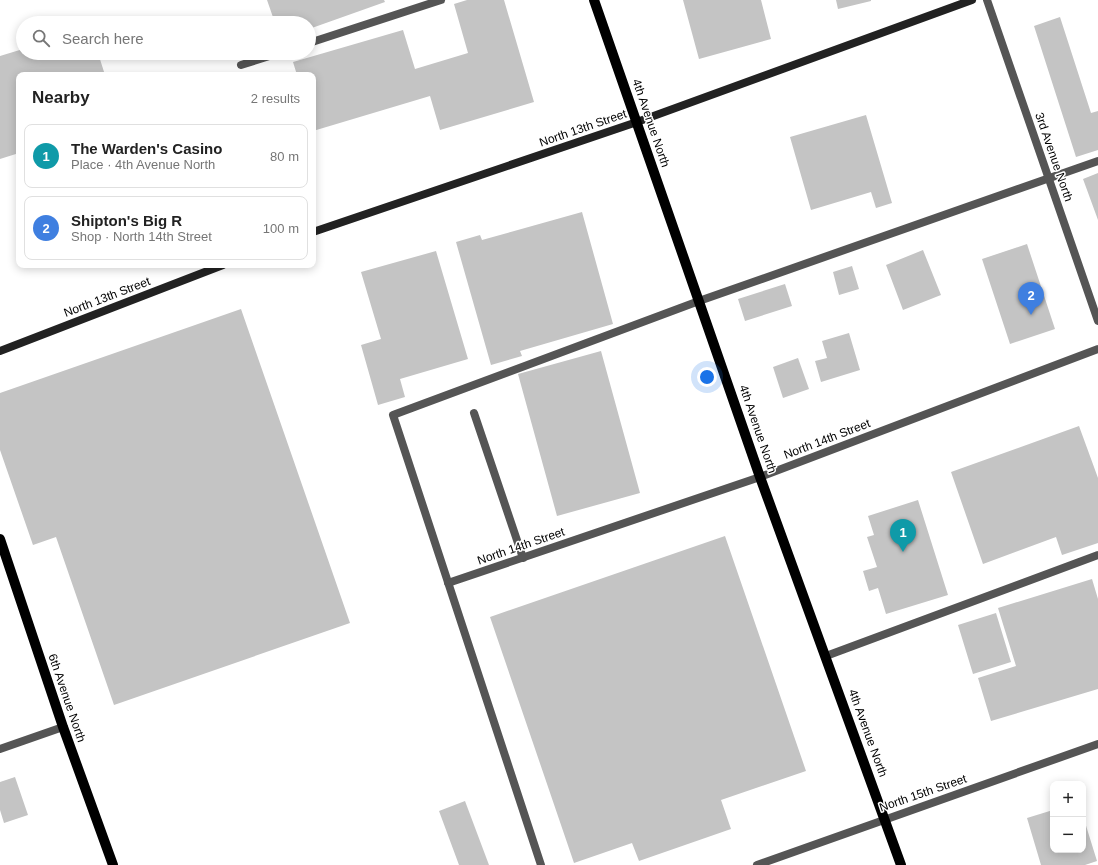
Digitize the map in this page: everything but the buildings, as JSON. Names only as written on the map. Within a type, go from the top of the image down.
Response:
[{"type":"main road","name":"4th Avenue North","points":[[594,0],[760,477],[901,865]]},
{"type":"main road","name":"6th Avenue North","points":[[0,538],[2,550],[63,727],[114,865]]},
{"type":"street","points":[[316,41],[441,0]]},
{"type":"street","name":"North 13th Street","points":[[316,231],[637,122],[972,0]]},
{"type":"street","name":"3rd Avenue North","points":[[987,0],[1098,321]]},
{"type":"street","points":[[241,65],[257,60]]},
{"type":"street","points":[[541,865],[393,415],[700,301],[1098,161]]},
{"type":"street","name":"North 13th Street","points":[[0,351],[215,268]]},
{"type":"street","name":"North 14th Street","points":[[448,583],[760,477],[1098,349]]},
{"type":"street","points":[[474,413],[523,558]]},
{"type":"street","points":[[826,656],[1098,556]]},
{"type":"street","points":[[0,749],[63,727]]},
{"type":"street","name":"North 15th Street","points":[[757,865],[1098,744]]},
{"type":"place","name":"Shipton's Big R","points":[[1031,315]]},
{"type":"place","name":"The Warden's Casino","points":[[903,552]]}]
